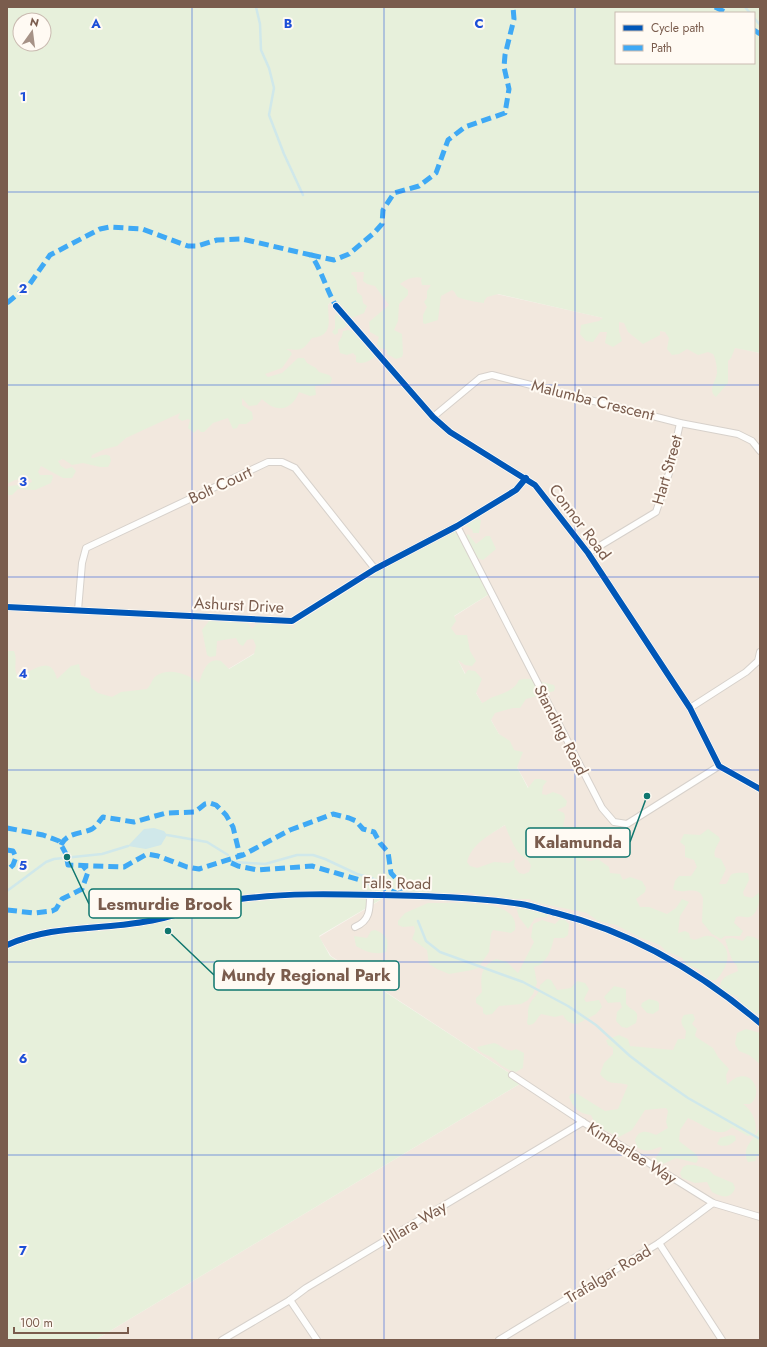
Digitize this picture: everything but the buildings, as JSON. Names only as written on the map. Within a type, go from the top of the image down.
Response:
[{"type":"street","name":"Connor Road","points":[[336,306],[433,417],[450,432],[535,484],[550,502],[588,553],[690,708],[719,766]]},
{"type":"street","name":"Malumba Crescent","points":[[433,417],[480,378],[492,375],[680,422],[738,434],[752,441],[760,451]]},
{"type":"street","name":"Hart Street","points":[[588,553],[656,512],[670,470],[680,422]]},
{"type":"street","name":"Bolt Court","points":[[78,610],[82,563],[86,548],[268,462],[282,462],[295,468],[375,569]]},
{"type":"street","name":"Ashurst Drive","points":[[7,607],[292,621],[375,569],[457,526],[516,490],[526,478]]},
{"type":"street","name":"Standing Road","points":[[457,526],[602,808],[614,822],[627,824],[719,766]]},
{"type":"street","points":[[690,708],[746,672],[758,661],[760,652]]},
{"type":"street","points":[[719,766],[760,788]]},
{"type":"street","name":"Falls Road","points":[[7,945],[39,933],[68,928],[144,922],[242,899],[291,894],[463,897],[523,904],[572,917],[611,931],[676,962],[737,1003],[760,1023]]},
{"type":"street","points":[[355,927],[366,922],[370,895]]},
{"type":"street","name":"Kimbarlee Way","points":[[512,1075],[583,1122],[713,1203],[760,1217]]},
{"type":"street","name":"Jillara Way","points":[[222,1340],[583,1122]]},
{"type":"street","name":"Trafalgar Road","points":[[499,1340],[659,1243],[713,1203]]},
{"type":"street","points":[[659,1243],[722,1340]]},
{"type":"street","points":[[290,1300],[317,1340]]},
{"type":"shaded area","points":[[358,263],[760,353],[760,1340],[95,1340],[523,1082],[331,956],[319,937],[538,805],[439,626],[491,593],[292,621],[296,628],[174,702],[7,697],[7,477],[124,439],[320,316]]},
{"type":"green space","points":[[7,7],[760,7],[760,353],[735,348],[731,358],[728,361],[728,383],[716,397],[712,392],[717,373],[713,354],[708,352],[698,355],[687,349],[679,354],[672,355],[667,349],[669,338],[665,332],[660,331],[660,335],[643,344],[628,332],[624,323],[619,322],[619,331],[622,341],[613,347],[605,343],[607,332],[600,332],[593,342],[586,341],[580,334],[581,325],[599,321],[603,318],[498,294],[487,297],[484,303],[475,302],[460,298],[452,290],[441,296],[438,320],[425,324],[423,323],[423,315],[427,307],[424,302],[427,298],[427,291],[431,285],[422,285],[422,278],[419,277],[411,278],[400,284],[408,290],[408,295],[399,304],[398,321],[394,330],[402,334],[403,354],[402,357],[396,359],[387,354],[387,350],[378,347],[377,343],[379,337],[370,332],[369,322],[389,305],[375,286],[367,284],[363,281],[364,272],[352,272],[351,274],[357,282],[357,292],[362,296],[363,303],[367,306],[364,313],[352,318],[345,310],[336,311],[338,303],[333,298],[328,305],[329,322],[327,331],[319,337],[312,338],[306,346],[301,349],[286,349],[292,354],[282,368],[265,374],[268,377],[282,373],[298,358],[304,358],[307,363],[316,368],[319,372],[329,375],[332,378],[331,383],[315,386],[316,395],[310,396],[299,392],[292,403],[284,408],[273,407],[262,399],[257,405],[249,406],[242,398],[242,405],[252,412],[253,419],[246,424],[239,424],[237,428],[233,429],[228,418],[213,423],[204,432],[201,432],[198,429],[194,433],[188,428],[190,420],[188,419],[182,421],[178,418],[180,413],[126,438],[117,446],[105,449],[92,455],[91,458],[103,455],[110,456],[111,461],[108,467],[100,467],[83,463],[72,465],[63,459],[58,461],[61,466],[66,469],[72,467],[76,471],[72,478],[63,478],[41,466],[38,472],[40,475],[52,475],[53,477],[51,483],[35,490],[18,489],[12,495],[7,495],[7,487],[32,482],[31,479],[24,478],[7,484]]},
{"type":"green space","points":[[336,313],[341,319],[348,322],[348,324],[344,328],[338,329],[338,333],[335,335],[332,332],[335,328]]},
{"type":"green space","points":[[348,330],[357,334],[368,349],[375,349],[377,354],[370,360],[359,363],[356,362],[356,356],[353,353],[347,355],[340,353],[338,343],[343,331]]},
{"type":"green space","points":[[475,518],[481,520],[479,533],[473,533],[472,529],[465,524]]},
{"type":"green space","points":[[457,526],[491,593],[454,616],[456,621],[451,628],[456,635],[467,635],[470,651],[476,661],[472,666],[465,665],[458,660],[465,674],[468,670],[475,671],[482,679],[476,693],[482,703],[508,691],[517,684],[519,680],[523,679],[532,679],[554,685],[555,688],[554,691],[526,699],[520,708],[513,708],[495,713],[491,720],[499,734],[510,741],[514,750],[523,752],[517,767],[528,788],[535,779],[547,781],[543,786],[542,794],[546,795],[553,792],[561,795],[567,801],[566,806],[557,810],[564,813],[565,817],[563,826],[570,835],[571,845],[579,846],[588,843],[589,844],[584,853],[586,860],[590,861],[598,859],[609,867],[610,873],[620,874],[623,880],[630,877],[642,881],[646,888],[645,892],[636,899],[640,907],[649,907],[667,914],[676,908],[682,899],[689,902],[680,916],[678,933],[685,931],[689,933],[690,938],[694,940],[707,936],[715,938],[727,951],[727,961],[723,971],[716,980],[710,980],[698,969],[687,965],[682,958],[666,951],[660,945],[641,938],[616,925],[598,921],[587,913],[539,903],[529,899],[509,899],[488,895],[479,896],[471,893],[451,893],[438,895],[403,893],[402,889],[397,890],[319,936],[330,956],[523,1082],[95,1340],[7,1340],[7,651],[14,651],[16,657],[15,669],[17,675],[45,665],[54,671],[57,679],[71,666],[79,664],[81,675],[89,679],[91,688],[98,693],[112,697],[121,692],[147,689],[156,676],[167,672],[184,674],[199,683],[206,666],[212,661],[221,661],[229,669],[254,654],[256,646],[253,639],[247,640],[243,646],[239,644],[236,638],[217,641],[216,656],[210,657],[207,655],[202,630],[209,621],[234,619],[235,615],[238,615],[245,619],[252,629],[265,617],[274,616],[295,629],[292,621],[375,569]],"holes":[[[505,825],[516,848],[520,854],[528,860],[531,866],[529,872],[524,874],[519,873],[514,866],[515,859],[509,863],[494,862],[477,868],[470,866],[467,862],[469,855],[477,845]]]},
{"type":"green space","points":[[468,534],[476,544],[486,536],[490,536],[496,549],[483,560],[477,558],[465,537]]},
{"type":"green space","points":[[708,829],[719,837],[720,840],[715,851],[715,857],[721,859],[726,869],[719,884],[726,884],[732,874],[748,873],[749,880],[743,892],[744,896],[752,898],[760,892],[759,902],[755,913],[749,917],[736,917],[734,923],[743,931],[740,936],[725,936],[721,939],[712,934],[702,922],[703,898],[701,894],[691,890],[676,891],[673,889],[675,881],[679,876],[691,876],[697,867],[694,860],[685,857],[685,846],[680,842],[684,834],[700,835]]},
{"type":"green space","points":[[428,903],[466,903],[496,907],[507,912],[514,919],[515,930],[511,933],[493,930],[491,934],[489,952],[478,968],[449,974],[429,964],[427,950],[412,939],[415,931],[414,926],[403,927],[398,925],[398,921],[405,913]]},
{"type":"green space","points":[[519,908],[538,911],[548,915],[547,917],[535,918],[528,929],[519,917],[517,910]]},
{"type":"green space","points":[[542,920],[555,924],[559,920],[565,920],[569,924],[568,935],[564,938],[554,938],[548,956],[542,963],[534,967],[537,983],[533,994],[528,1000],[521,1004],[499,1006],[492,1014],[486,1015],[483,1013],[483,1008],[476,1003],[476,998],[482,992],[481,981],[484,968],[496,959],[507,962],[518,973],[534,942],[531,937],[533,924]]},
{"type":"green space","points":[[375,930],[382,933],[386,938],[388,944],[386,952],[371,952],[356,946],[354,936],[367,938],[371,931]]},
{"type":"green space","points":[[747,936],[754,937],[760,941],[760,1015],[745,1008],[737,997],[725,992],[720,987],[724,978],[738,971],[737,966],[732,960],[725,939],[733,938],[743,941]]},
{"type":"green space","points":[[547,979],[551,980],[557,990],[571,988],[577,981],[585,983],[589,989],[584,999],[586,1002],[599,1000],[602,1007],[596,1014],[577,1024],[568,1022],[563,1015],[555,1017],[541,1014],[534,1023],[528,1025],[527,1021],[529,1006],[538,993],[540,985]]},
{"type":"green space","points":[[614,986],[626,989],[626,1004],[635,1011],[637,1015],[636,1023],[627,1028],[622,1027],[616,1021],[617,1012],[622,1007],[620,1002],[608,1003],[604,997]]},
{"type":"green space","points":[[649,999],[659,1003],[659,1010],[653,1014],[647,1013],[641,1006],[642,1003]]},
{"type":"green space","points":[[693,1014],[695,1019],[692,1024],[697,1029],[695,1035],[696,1037],[713,1048],[718,1057],[729,1069],[726,1075],[727,1085],[735,1078],[742,1076],[753,1081],[756,1087],[755,1099],[750,1104],[743,1104],[754,1117],[756,1130],[755,1134],[748,1136],[732,1127],[727,1131],[716,1132],[688,1118],[680,1130],[679,1141],[697,1155],[698,1160],[696,1163],[676,1158],[663,1164],[659,1164],[655,1159],[662,1148],[660,1147],[643,1150],[637,1147],[635,1140],[641,1133],[646,1132],[656,1135],[668,1128],[666,1122],[668,1111],[666,1108],[645,1110],[632,1130],[619,1137],[596,1126],[591,1115],[580,1112],[572,1104],[569,1097],[571,1094],[576,1093],[605,1111],[618,1109],[628,1085],[607,1081],[600,1074],[604,1063],[613,1054],[613,1048],[608,1045],[606,1040],[619,1035],[628,1039],[630,1046],[673,1050],[678,1039],[685,1039],[686,1031],[681,1022],[684,1015]]},
{"type":"green space","points":[[746,1029],[760,1033],[760,1064],[749,1055],[739,1051],[735,1044],[737,1033]]},
{"type":"green space","points":[[494,1043],[507,1050],[516,1049],[524,1053],[523,1068],[516,1072],[509,1070],[492,1057],[480,1052],[477,1047]]},
{"type":"green space","points":[[760,1127],[760,1156],[757,1156],[755,1161],[748,1162],[746,1157],[747,1148]]},
{"type":"green space","points":[[731,1135],[735,1136],[736,1140],[732,1143],[725,1146],[717,1144],[720,1138]]},
{"type":"green space","points":[[687,1165],[694,1165],[708,1169],[714,1175],[733,1183],[735,1188],[733,1192],[728,1196],[722,1196],[712,1192],[707,1182],[695,1183],[682,1178],[680,1173],[683,1167]]},
{"type":"water","points":[[154,828],[164,831],[167,835],[161,845],[146,849],[128,846],[144,829]]},
{"type":"waterway","points":[[256,7],[260,24],[261,50],[269,68],[274,88],[269,115],[284,154],[303,195]]},
{"type":"waterway","points":[[745,7],[749,12]]},
{"type":"waterway","points":[[755,19],[760,25]]},
{"type":"waterway","points":[[167,835],[207,842],[228,855]]},
{"type":"waterway","points":[[7,891],[46,862],[54,859],[102,854],[128,846]]},
{"type":"waterway","points":[[235,862],[265,864],[297,855],[313,855],[357,874],[372,878],[388,886]]},
{"type":"waterway","points":[[418,921],[426,941],[440,952],[523,982],[568,1006],[596,1025],[630,1056],[688,1098],[760,1139]]},
{"type":"marked path","points":[[311,255],[334,260],[349,254],[374,233],[382,224],[383,210],[394,193],[419,186],[436,173],[448,140],[465,127],[505,113],[509,89],[504,67],[505,55],[514,19],[513,7]]},
{"type":"marked path","points":[[715,7],[725,12]]},
{"type":"marked path","points":[[755,31],[760,34]]},
{"type":"marked path","points":[[7,303],[29,285],[50,255],[100,229],[110,227],[142,229],[188,246],[197,246],[217,240],[242,239],[311,255],[336,306]]},
{"type":"marked path","points":[[61,845],[67,838],[92,829],[103,817],[134,822],[166,813],[195,812],[205,804],[210,803],[216,805],[226,815],[233,827],[240,856]]},
{"type":"marked path","points":[[7,828],[43,835],[59,841],[66,854],[68,865],[124,867],[147,854],[158,856],[187,867],[199,869],[243,855],[290,830],[333,814],[356,821],[363,829],[374,832],[380,843],[388,852],[391,873],[400,883],[401,895],[377,885],[312,866],[258,870],[238,866],[227,861]]},
{"type":"marked path","points":[[7,850],[13,851],[16,857],[13,865],[7,871]]},
{"type":"marked path","points":[[7,910],[34,913],[52,911],[56,909],[62,899],[82,889],[88,872],[83,866]]},
{"type":"cycle path","points":[[336,306],[433,417],[450,432],[535,485],[588,553],[690,708],[719,766],[760,789]]},
{"type":"cycle path","points":[[7,607],[292,621],[375,569],[457,526],[516,490],[526,478]]},
{"type":"cycle path","points":[[7,945],[40,934],[143,922],[228,901],[257,897],[309,894],[344,894],[468,898],[521,904],[584,921],[611,931],[664,956],[689,971],[714,987],[760,1023]]},
{"type":"place","name":"Kalamunda","points":[[647,796]]},
{"type":"place","name":"Lesmurdie Brook","points":[[67,857]]},
{"type":"place","name":"Mundy Regional Park","points":[[168,931]]}]
